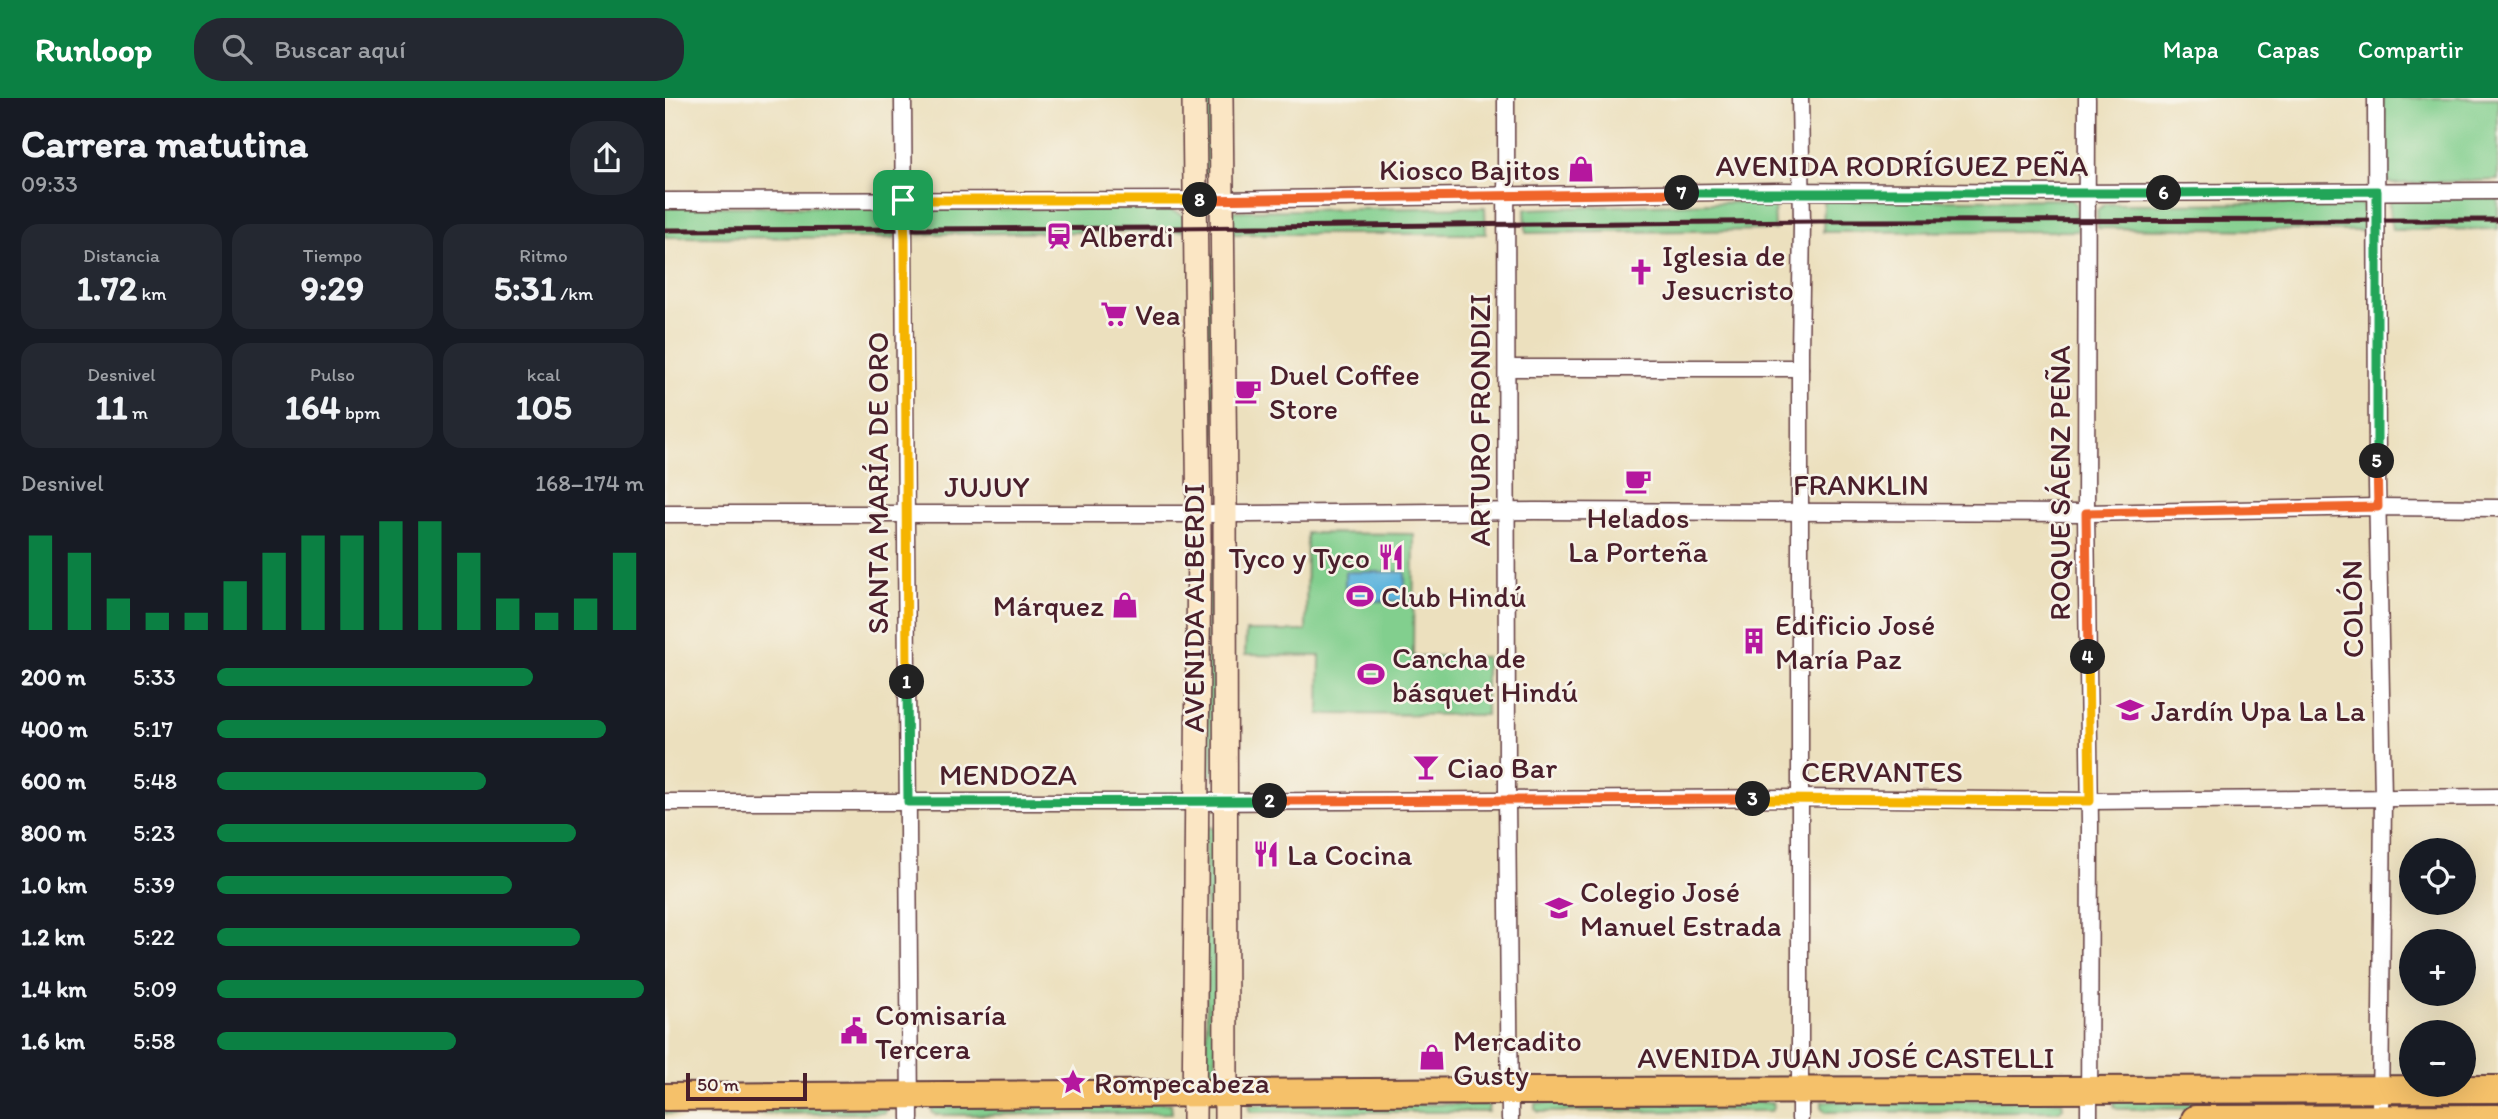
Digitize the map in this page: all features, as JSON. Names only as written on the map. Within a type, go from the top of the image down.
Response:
[{"type":"main road","name":"AVENIDA ALBERDI","points":[[1194,98],[1198,514],[1194,1107]]},
{"type":"main road","name":"AVENIDA ALBERDI","points":[[1220,98],[1226,1107]]},
{"type":"main road","name":"AVENIDA JUAN JOSÉ CASTELLI","points":[[665,1097],[910,1107],[1226,1107],[1510,1091],[2498,1089]]},
{"type":"main road","points":[[2195,1119],[2498,1118]]},
{"type":"street","name":"SANTA MARÍA DE ORO","points":[[903,98],[910,1107]]},
{"type":"street","name":"ARTURO FRONDIZI","points":[[1506,98],[1510,1119]]},
{"type":"street","points":[[1800,98],[1800,1119]]},
{"type":"street","name":"ROQUE SÁENZ PEÑA","points":[[2087,98],[2089,1119]]},
{"type":"street","name":"COLÓN","points":[[2376,98],[2383,798],[2380,1118]]},
{"type":"street","name":"AVENIDA RODRÍGUEZ PEÑA","points":[[665,201],[1222,200],[1801,192],[2498,191]]},
{"type":"street","points":[[1507,368],[1800,369]]},
{"type":"street","name":"FRANKLIN","points":[[1224,514],[1508,511],[2086,513],[2378,507],[2498,508]]},
{"type":"street","name":"JUJUY","points":[[665,514],[1224,514]]},
{"type":"street","name":"CERVANTES","points":[[1224,802],[1507,799],[2090,801],[2498,797]]},
{"type":"street","name":"MENDOZA","points":[[665,802],[1224,802]]},
{"type":"green space","points":[[1201,98],[1213,98],[1214,169],[1210,175],[1204,175]]},
{"type":"green space","points":[[2383,98],[2498,98],[2498,180],[2392,184],[2384,179]]},
{"type":"green space","points":[[2498,196],[2498,229],[2392,230],[2389,203],[2393,199]]},
{"type":"green space","points":[[2069,199],[2076,204],[2078,231],[1823,232],[1824,201]]},
{"type":"green space","points":[[1774,201],[1775,230],[1526,233],[1525,209]]},
{"type":"green space","points":[[2358,203],[2365,208],[2367,231],[2098,228],[2097,210],[2105,204]]},
{"type":"green space","points":[[883,206],[896,221],[898,234],[893,238],[665,237],[665,207]]},
{"type":"green space","points":[[1485,207],[1486,234],[1231,234],[1231,211]]},
{"type":"green space","points":[[927,209],[1168,209],[1184,216],[1184,231],[919,234],[916,215]]},
{"type":"green space","points":[[1203,255],[1214,255],[1215,481],[1203,481]]},
{"type":"green space","name":"Club Hindú","points":[[1307,533],[1414,534],[1413,656],[1486,657],[1486,715],[1319,714],[1320,656],[1245,655],[1246,631],[1306,631]]},
{"type":"green space","points":[[1206,549],[1215,549],[1214,773],[1207,776]]},
{"type":"green space","points":[[1208,827],[1214,828],[1216,1072],[1207,1071],[1205,831]]},
{"type":"green space","points":[[2357,1097],[2357,1105],[2354,1108],[2119,1109],[2114,1106],[2114,1099]]},
{"type":"green space","points":[[2062,1100],[2063,1108],[2059,1111],[1826,1112],[1822,1108],[1822,1101]]},
{"type":"green space","points":[[1773,1102],[1774,1108],[1771,1111],[1539,1112],[1535,1109],[1535,1103]]},
{"type":"green space","points":[[1171,1103],[1172,1113],[936,1115],[932,1112],[932,1107]]},
{"type":"green space","points":[[1489,1104],[1488,1112],[1249,1110],[1249,1105]]},
{"type":"green space","points":[[665,1107],[885,1108],[886,1111],[665,1114]]},
{"type":"water","points":[[1345,572],[1405,572],[1405,601],[1345,601]]},
{"type":"railway","points":[[665,230],[1820,221],[2498,220]]},
{"type":"place","name":"Kiosco Bajitos","points":[[1581,169]]},
{"type":"place","name":"Alberdi","points":[[1059,236]]},
{"type":"place","name":"Iglesia de Jesucristo","points":[[1641,272]]},
{"type":"place","name":"Vea","points":[[1114,314]]},
{"type":"place","name":"Duel Coffee Store","points":[[1248,391]]},
{"type":"place","name":"Helados La Porteña","points":[[1638,481]]},
{"type":"place","name":"Tyco y Tyco","points":[[1391,557]]},
{"type":"place","name":"Club Hindú","points":[[1360,596]]},
{"type":"place","name":"Márquez","points":[[1125,605]]},
{"type":"place","name":"Edificio José María Paz","points":[[1754,641]]},
{"type":"place","name":"Cancha de básquet Hindú","points":[[1371,674]]},
{"type":"place","name":"Jardín Upa La La","points":[[2130,710]]},
{"type":"place","name":"Ciao Bar","points":[[1426,767]]},
{"type":"place","name":"La Cocina","points":[[1266,854]]},
{"type":"place","name":"Colegio José Manuel Estrada","points":[[1559,908]]},
{"type":"place","name":"Comisaría Tercera","points":[[854,1031]]},
{"type":"place","name":"Mercadito Gusty","points":[[1432,1057]]},
{"type":"place","name":"Rompecabeza","points":[[1073,1082]]},
{"type":"route","points":[[1777,191],[2377,191],[2378,507],[2086,513],[2090,801],[1485,799],[908,802],[903,200],[1222,200],[1777,191]]}]
